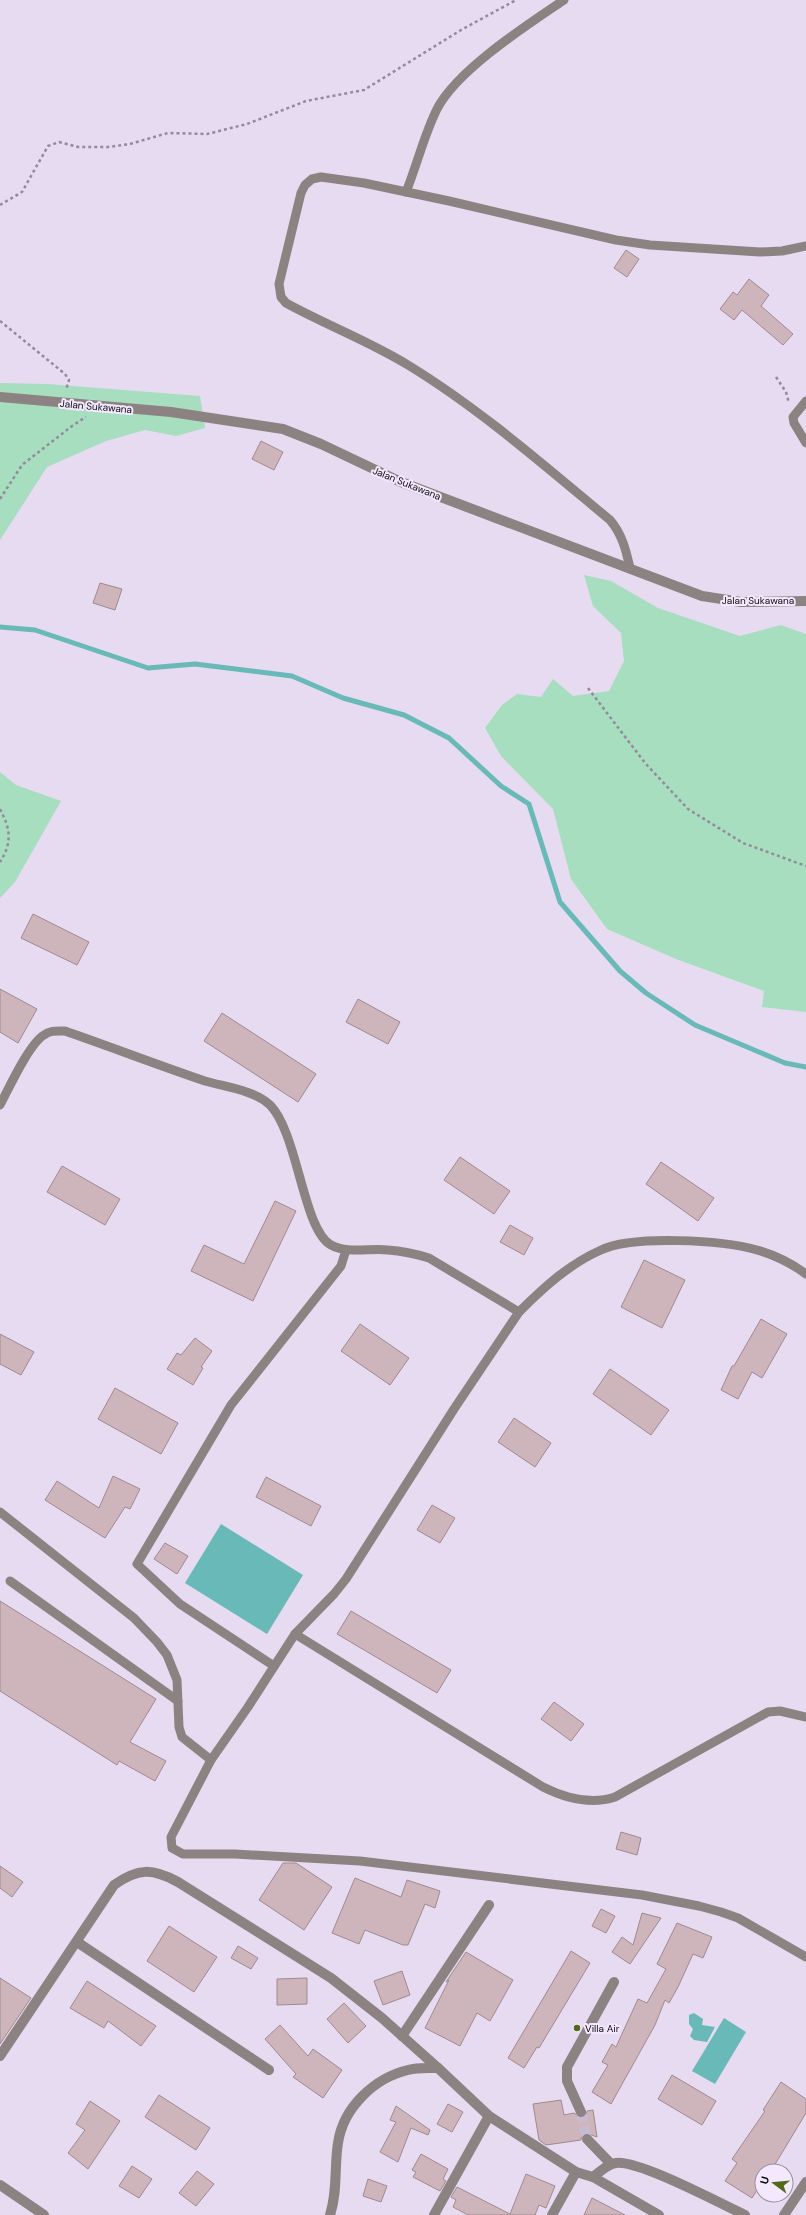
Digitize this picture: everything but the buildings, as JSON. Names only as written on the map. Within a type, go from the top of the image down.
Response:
[{"type":"street","name":"Jalan Sukawana","points":[[0,397],[170,412],[260,424],[283,429],[321,444],[401,482],[715,600],[741,602],[806,601]]},
{"type":"street","points":[[0,2056],[114,1886],[132,1874],[141,1872],[152,1872],[165,1875],[331,1978],[402,2036],[489,2116],[576,2172],[593,2177],[659,2215]]},
{"type":"street","points":[[402,2036],[489,1905]]},
{"type":"street","points":[[77,1942],[269,2070]]},
{"type":"street","points":[[581,2112],[567,2081],[567,2067],[614,1982]]},
{"type":"street","points":[[330,2215],[337,2176],[338,2144],[341,2128],[348,2113],[359,2100],[386,2079],[409,2069],[438,2068]]},
{"type":"street","points":[[434,2215],[489,2116]]},
{"type":"street","points":[[587,2139],[611,2164]]},
{"type":"street","points":[[593,2177],[611,2164],[625,2163],[641,2168],[745,2215]]},
{"type":"street","points":[[552,2215],[576,2172]]},
{"type":"street","points":[[784,2215],[806,2182]]},
{"type":"street","points":[[0,2185],[44,2215]]},
{"type":"lane","points":[[406,192],[437,109],[448,92],[466,73],[564,0]]},
{"type":"lane","points":[[630,568],[620,535],[610,520],[532,455],[454,396],[408,365],[286,303],[281,297],[279,284],[301,193],[305,185],[312,179],[320,177],[406,192],[509,214],[616,240],[650,245],[760,252],[788,250],[806,246]]},
{"type":"lane","points":[[806,401],[793,416],[794,423],[806,443]]},
{"type":"lane","points":[[0,1105],[35,1043],[44,1035],[53,1031],[65,1031],[254,1096],[269,1105],[284,1126],[318,1232],[323,1239],[331,1245],[346,1250],[388,1250],[416,1254],[429,1258],[519,1312]]},
{"type":"lane","points":[[806,1274],[774,1256],[739,1245],[672,1242],[617,1244],[602,1249],[548,1283],[519,1312],[454,1409],[346,1579],[334,1594],[295,1634],[211,1760],[171,1837],[172,1848],[183,1854],[235,1854],[360,1861],[642,1895],[699,1906],[738,1918],[806,1957]]},
{"type":"lane","points":[[274,1666],[180,1604],[137,1564],[231,1405],[341,1266],[346,1250]]},
{"type":"lane","points":[[0,1525],[3,1514],[146,1630],[167,1655],[173,1667],[177,1680],[179,1727],[182,1737],[211,1760]]},
{"type":"lane","points":[[10,1581],[178,1701]]},
{"type":"lane","points":[[295,1634],[543,1788],[577,1799],[594,1802],[616,1797],[768,1712],[780,1711],[806,1717]]},
{"type":"path","points":[[0,205],[22,192],[48,146],[59,142],[78,147],[108,147],[130,144],[168,133],[207,134],[220,132],[281,112],[306,101],[364,90],[461,30],[516,0]]},
{"type":"path","points":[[0,321],[65,374],[69,380],[68,388],[63,392]]},
{"type":"path","points":[[776,377],[786,392],[793,416]]},
{"type":"path","points":[[0,499],[16,474],[31,457],[72,426],[104,407]]},
{"type":"path","points":[[588,688],[645,763],[688,809],[743,843],[806,866]]},
{"type":"path","points":[[0,809],[9,826],[8,840],[0,862]]},
{"type":"shaded area","points":[[0,383],[47,384],[200,396],[205,428],[176,436],[145,430],[106,441],[47,467],[0,540]]},
{"type":"shaded area","points":[[584,575],[611,581],[658,608],[740,636],[781,625],[806,634],[806,1012],[762,1007],[764,991],[676,959],[607,929],[571,879],[553,809],[501,756],[485,728],[502,705],[517,694],[541,697],[553,679],[573,696],[609,691],[624,661],[621,633],[593,606]]},
{"type":"shaded area","points":[[0,772],[16,785],[61,801],[15,882],[0,898]]},
{"type":"shaded area","points":[[221,1524],[303,1575],[267,1634],[185,1583]]},
{"type":"shaded area","points":[[694,2013],[703,2019],[702,2025],[715,2027],[707,2042],[694,2040],[690,2036],[693,2029],[689,2024],[689,2015]]},
{"type":"shaded area","points":[[724,2018],[746,2032],[715,2084],[692,2071]]},
{"type":"waterway","points":[[0,627],[35,630],[148,668],[195,664],[292,676],[343,698],[404,715],[449,738],[501,786],[529,804],[560,902],[620,971],[646,993],[695,1025],[785,1063],[806,1067]]},
{"type":"tunnel","points":[[581,2112],[587,2139]]},
{"type":"place","name":"Villa Air","points":[[577,2028]]}]
